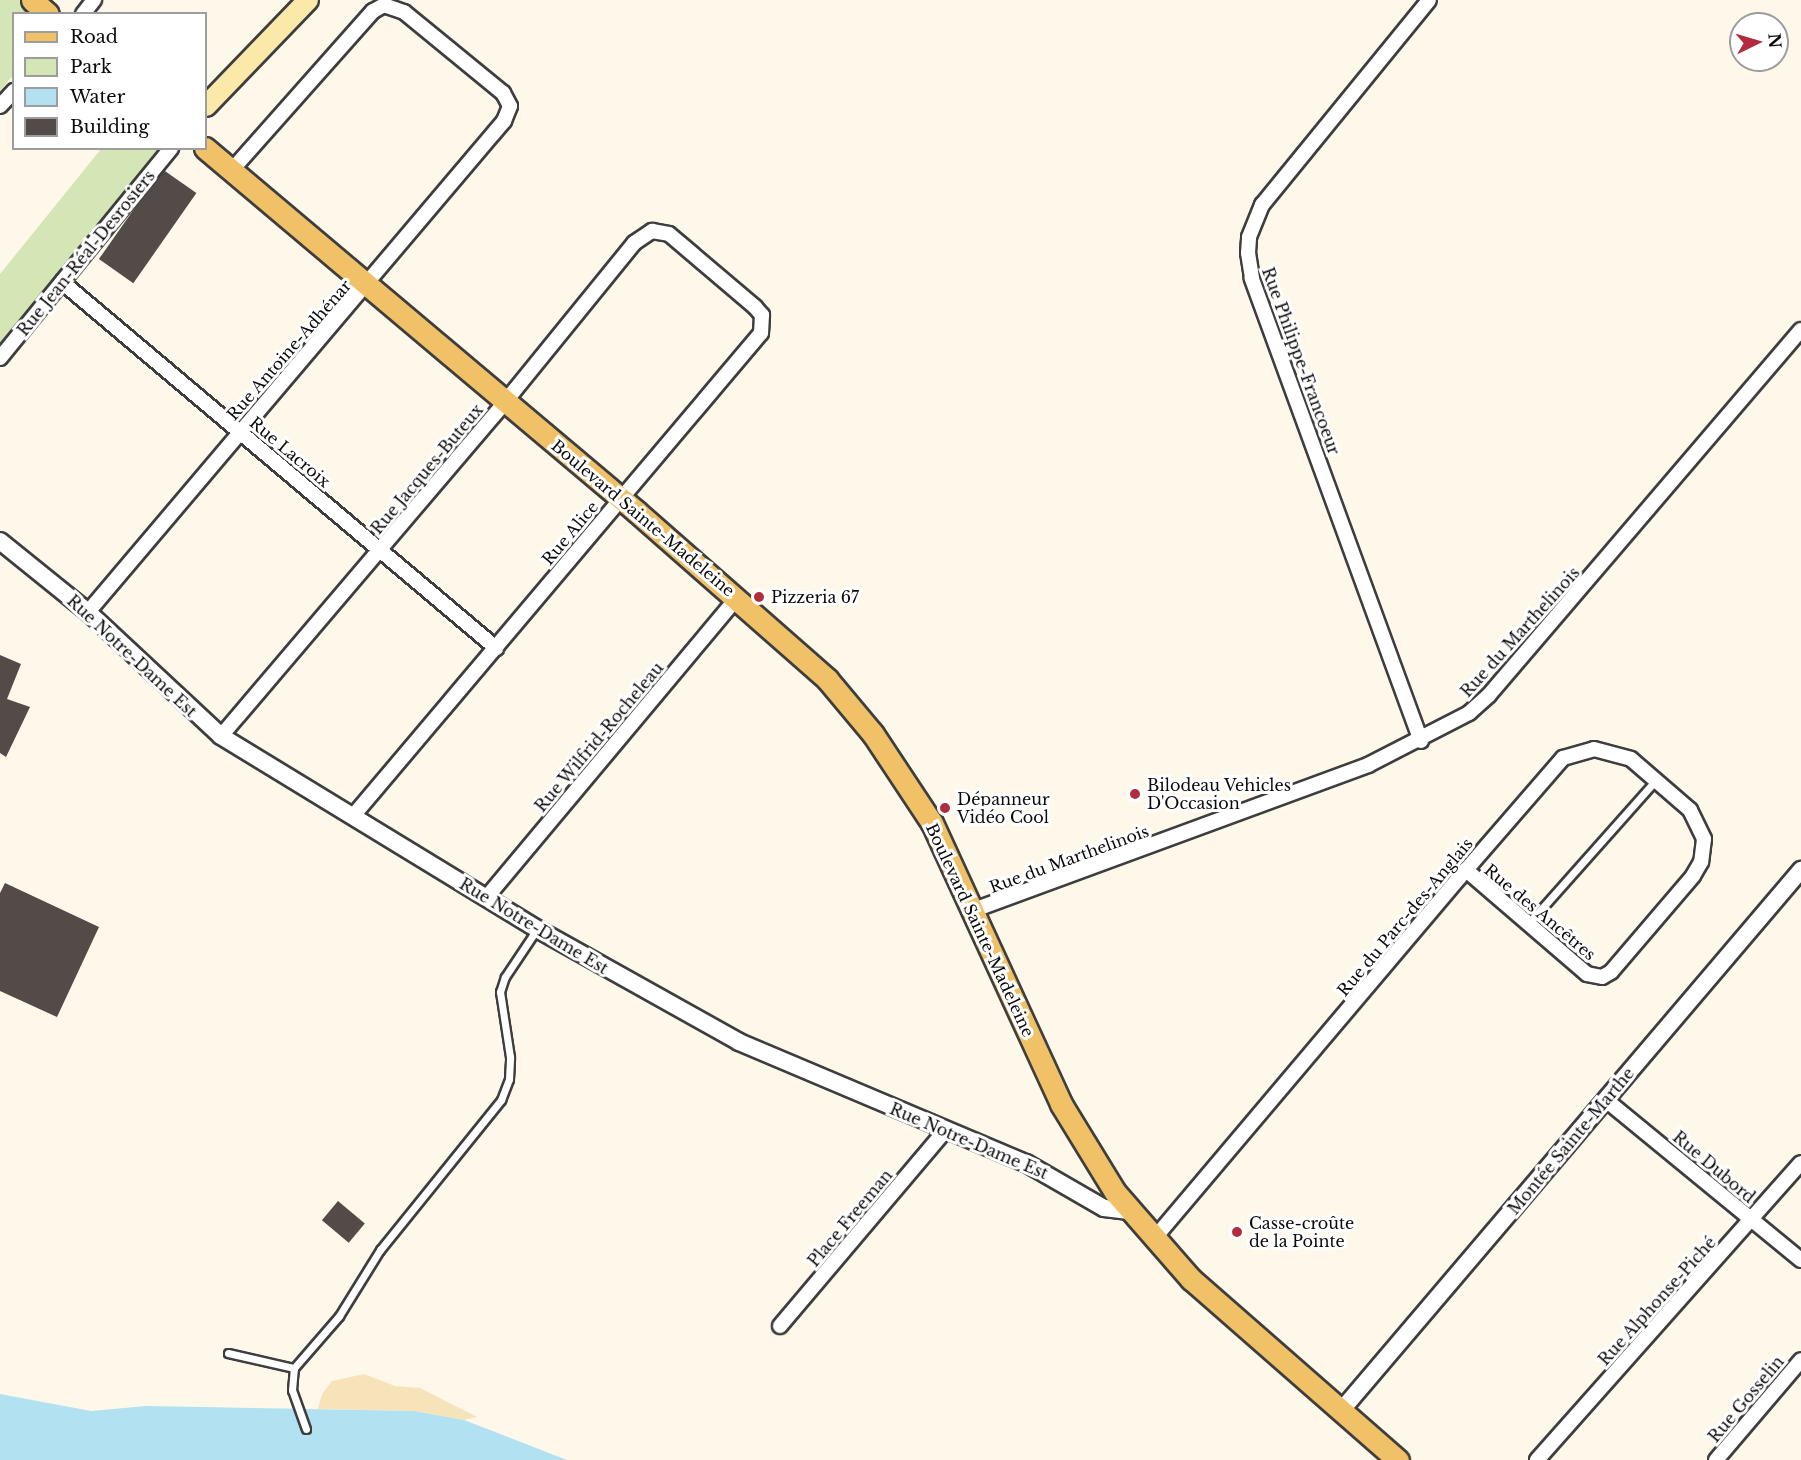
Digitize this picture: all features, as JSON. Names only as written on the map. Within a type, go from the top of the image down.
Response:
[{"type":"main road","points":[[32,0],[46,12]]},
{"type":"main road","points":[[207,105],[264,42],[308,0]]},
{"type":"main road","name":"Boulevard Sainte-Madeleine","points":[[207,150],[813,664],[873,735],[927,815],[974,910],[1071,1124],[1129,1211],[1153,1240]]},
{"type":"main road","points":[[1153,1240],[1215,1301],[1340,1412],[1398,1460]]},
{"type":"street","points":[[85,12],[94,0]]},
{"type":"street","name":"Rue Philippe-Francoeur","points":[[1421,741],[1252,278],[1248,253],[1249,237],[1262,205],[1429,0]]},
{"type":"street","name":"Rue Antoine-Adhénar","points":[[87,612],[367,285],[504,121],[510,106],[503,93],[404,12],[384,5],[373,11],[232,170]]},
{"type":"street","points":[[0,106],[12,93]]},
{"type":"street","name":"Rue Jean-Réal-Desrosiers","points":[[0,358],[169,150]]},
{"type":"street","name":"Rue Jacques-Buteux","points":[[221,736],[505,402],[634,243],[645,234],[661,231]]},
{"type":"street","name":"Rue Alice","points":[[354,815],[763,327],[762,315],[755,307],[679,241],[661,231]]},
{"type":"street","name":"Rue Lacroix","points":[[62,282],[496,648]]},
{"type":"street","name":"Rue du Marthelinois","points":[[974,910],[1358,770],[1421,741],[1460,719],[1489,696],[1801,330]]},
{"type":"street","name":"Rue Notre-Dame Est","points":[[0,541],[87,612],[221,736],[354,815],[537,929],[739,1042],[1049,1174],[1104,1208],[1129,1211]]},
{"type":"street","name":"Rue Wilfrid-Rocheleau","points":[[486,898],[737,598]]},
{"type":"street","name":"Rue du Parc-des-Anglais","points":[[1153,1240],[1551,770],[1573,752],[1594,749],[1613,752],[1631,759],[1696,817],[1704,843]]},
{"type":"street","name":"Rue des Ancêtres","points":[[1466,870],[1587,974],[1606,975],[1693,876],[1704,843]]},
{"type":"street","name":"Montée Sainte-Marthe","points":[[1340,1412],[1801,870]]},
{"type":"street","name":"Rue Dubord","points":[[1606,1100],[1801,1260]]},
{"type":"street","name":"Place Freeman","points":[[780,1326],[945,1131]]},
{"type":"street","name":"Rue Alphonse-Piché","points":[[1538,1460],[1801,1163]]},
{"type":"street","name":"Rue Gosselin","points":[[1716,1460],[1801,1360]]},
{"type":"lane","points":[[1528,924],[1656,780]]},
{"type":"lane","points":[[306,1429],[292,1389],[294,1368],[339,1316],[380,1250],[498,1106],[509,1079],[510,1057],[500,992],[505,977],[537,929]]},
{"type":"lane","points":[[228,1353],[294,1368]]},
{"type":"green space","points":[[0,0],[21,0],[36,12],[12,12],[12,76],[0,91]]},
{"type":"green space","points":[[100,150],[165,150],[0,350],[0,274]]},
{"type":"sand","points":[[364,1374],[395,1386],[420,1388],[477,1417],[464,1420],[414,1411],[318,1409],[322,1394],[332,1381]]},
{"type":"water","points":[[0,1394],[91,1411],[146,1406],[414,1411],[464,1420],[567,1460],[0,1460]]},
{"type":"building","points":[[162,169],[196,193],[133,283],[99,259]]},
{"type":"building","points":[[0,655],[21,664],[7,699],[30,707],[6,757],[0,753]]},
{"type":"building","points":[[5,883],[99,927],[57,1017],[0,991],[0,893]]},
{"type":"building","points":[[338,1201],[365,1223],[349,1243],[322,1220]]},
{"type":"place","name":"Pizzeria 67","points":[[759,597]]},
{"type":"place","name":"Bilodeau Vehicles D'Occasion","points":[[1135,794]]},
{"type":"place","name":"Dépanneur Vidéo Cool","points":[[945,808]]},
{"type":"place","name":"Casse-croûte de la Pointe","points":[[1237,1232]]}]
